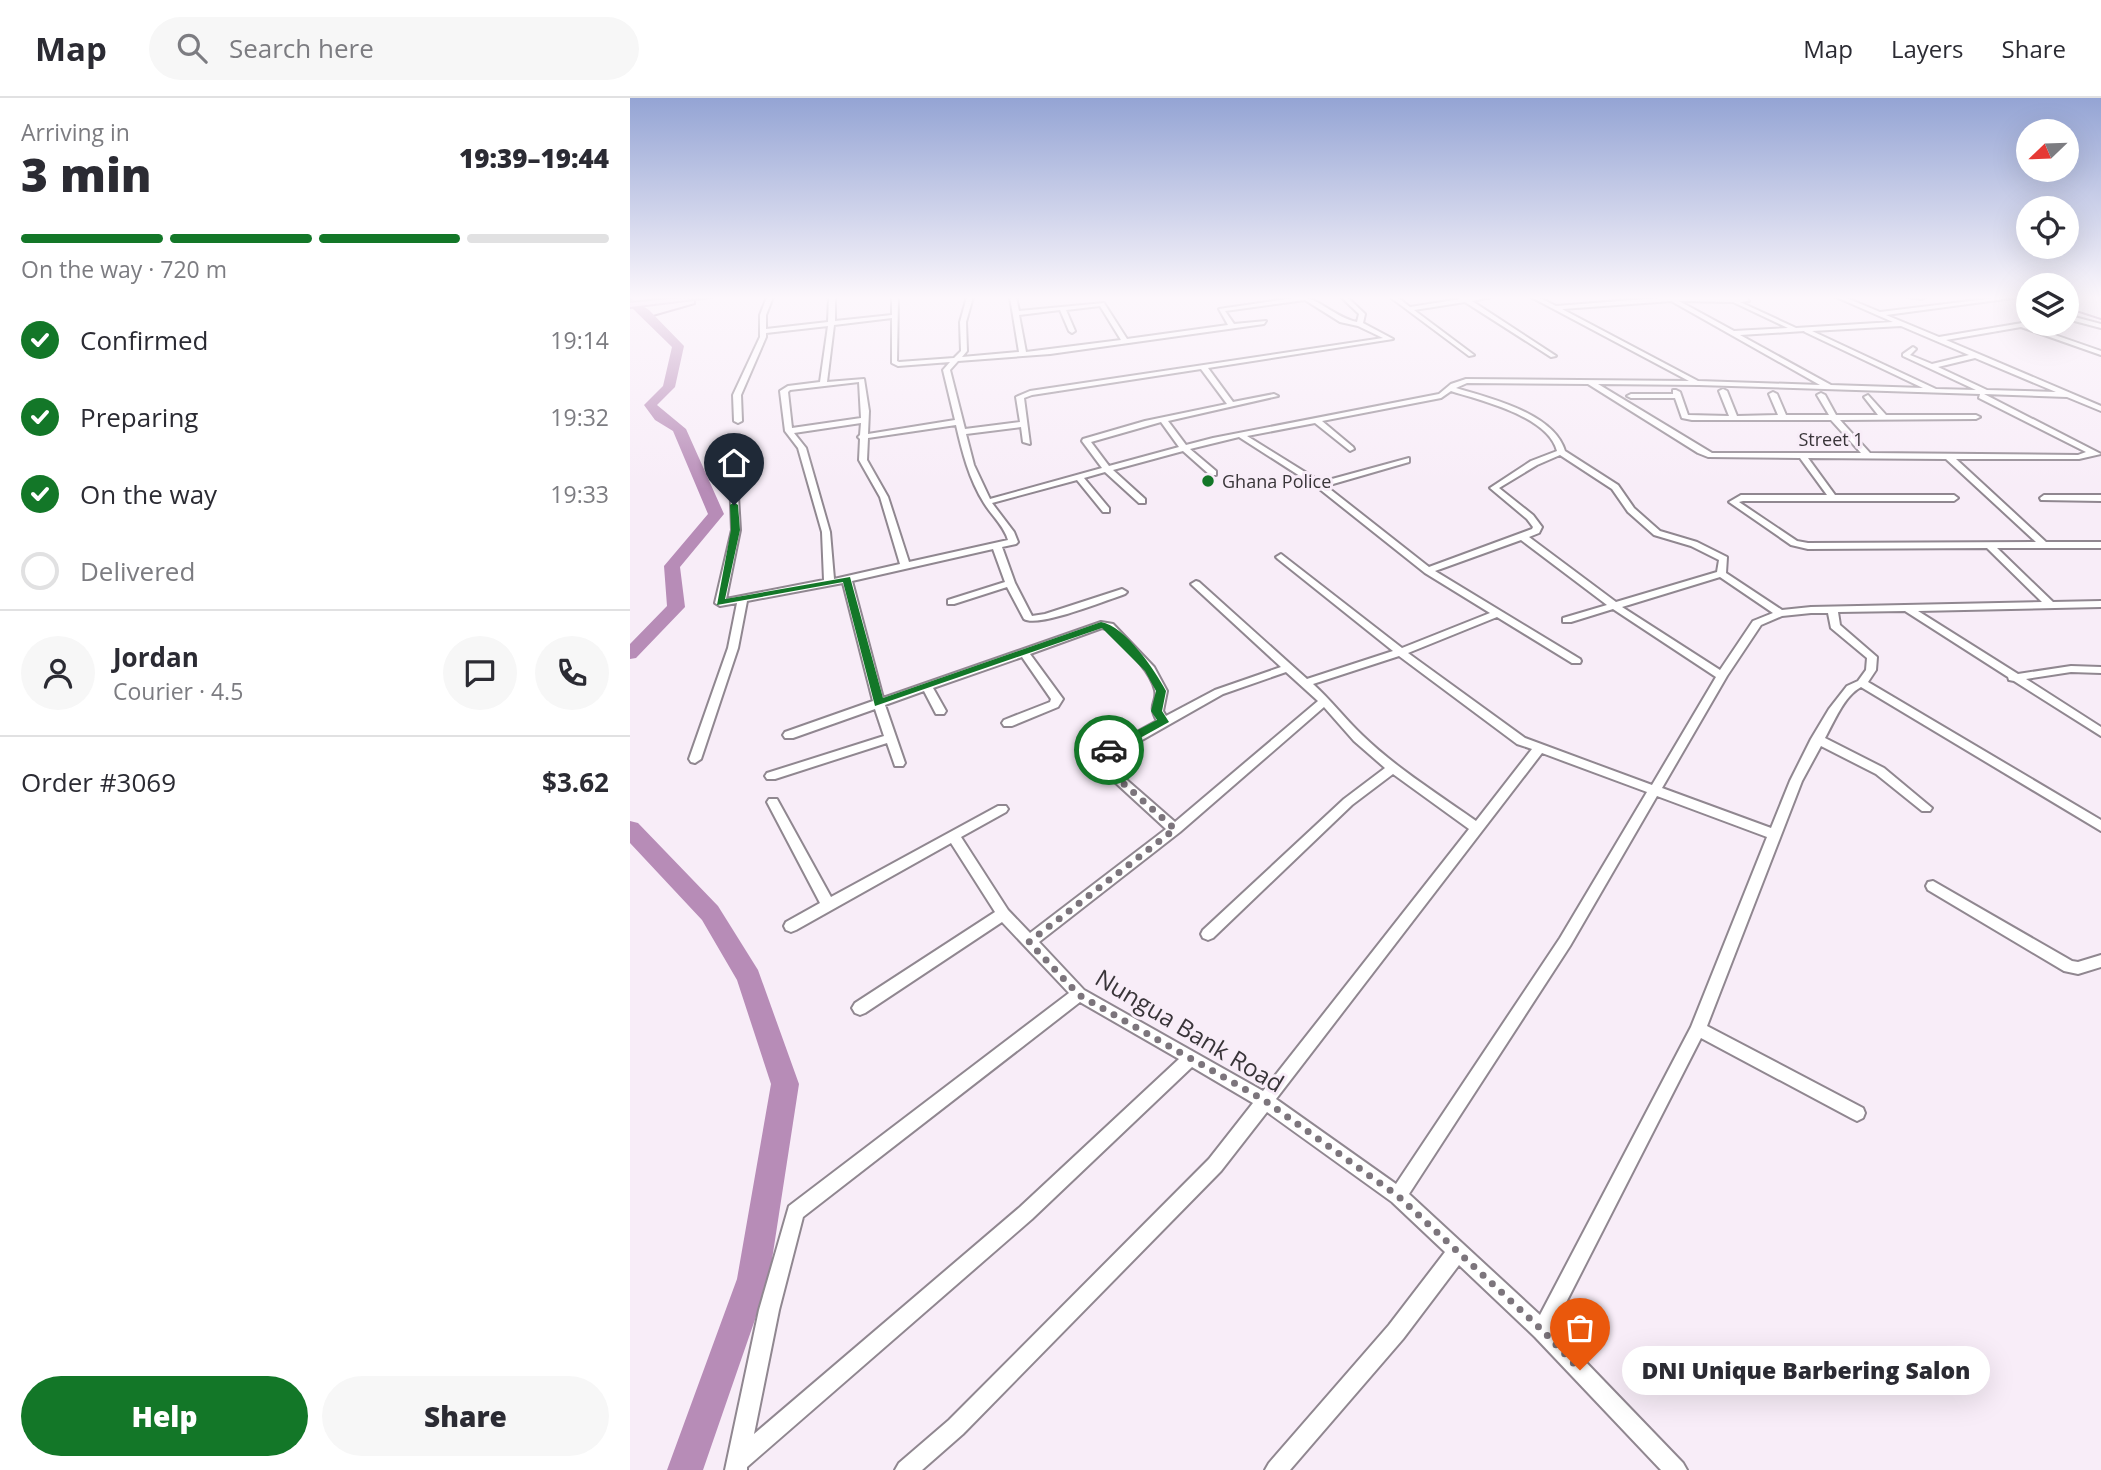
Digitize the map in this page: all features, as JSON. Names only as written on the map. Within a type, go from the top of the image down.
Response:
[{"type":"street","points":[[738,421],[737,396],[752,361]]},
{"type":"street","points":[[823,383],[826,361]]},
{"type":"street","points":[[895,361],[920,361]]},
{"type":"street","points":[[733,479],[736,530],[719,601],[742,601],[829,583],[997,546],[1013,540],[987,502],[970,465],[946,370],[956,361]]},
{"type":"street","points":[[1027,442],[1020,397],[1024,394],[1246,361]]},
{"type":"street","points":[[1657,361],[1699,383]]},
{"type":"street","points":[[1784,361],[1834,390]]},
{"type":"street","points":[[1869,361],[1940,393]]},
{"type":"street","points":[[1919,361],[1990,394]]},
{"type":"street","points":[[1931,366],[1952,361]]},
{"type":"street","points":[[1992,361],[2101,409]]},
{"type":"street","points":[[1203,368],[1231,404]]},
{"type":"street","points":[[829,583],[826,532],[802,448],[789,431],[785,391],[861,379],[863,460],[873,474],[892,517],[905,566]]},
{"type":"street","points":[[987,502],[1184,448],[1441,396],[1466,381],[1699,383],[1834,390],[2068,395]]},
{"type":"street","name":"Street 1","points":[[1588,381],[1705,453],[2079,457],[2097,454]]},
{"type":"street","points":[[1451,389],[1536,422],[1554,434],[1561,444],[1561,452]]},
{"type":"street","points":[[1723,391],[1734,418]]},
{"type":"street","points":[[1631,396],[1676,394],[1688,417],[1976,416]]},
{"type":"street","points":[[1773,394],[1783,418]]},
{"type":"street","points":[[1979,394],[2097,454]]},
{"type":"street","points":[[1821,395],[1835,418],[1866,454]]},
{"type":"street","points":[[1142,501],[1108,470],[1086,441],[1133,426],[1274,396]]},
{"type":"street","points":[[1868,397],[1884,418]]},
{"type":"street","points":[[789,431],[864,420]]},
{"type":"street","points":[[1315,420],[1350,449]]},
{"type":"street","points":[[1164,421],[1184,448],[1213,473]]},
{"type":"street","points":[[862,437],[958,422]]},
{"type":"street","points":[[961,432],[1024,424]]},
{"type":"street","points":[[1241,435],[1320,485],[1428,571],[1496,614],[1539,636],[1576,661]]},
{"type":"street","points":[[1428,571],[1523,537],[1538,527],[1531,517],[1494,488],[1534,463],[1561,452]]},
{"type":"street","points":[[1561,452],[1615,487],[1631,510],[1657,533],[1694,544],[1724,559],[1721,574]]},
{"type":"street","points":[[1802,454],[1833,498]]},
{"type":"street","points":[[1947,455],[2043,544]]},
{"type":"street","points":[[1320,485],[1405,460]]},
{"type":"street","points":[[1080,478],[1106,510]]},
{"type":"street","points":[[1954,498],[1741,498],[1733,502],[1794,543],[1808,547],[2101,545]]},
{"type":"street","points":[[2044,498],[2100,498]]},
{"type":"street","points":[[1523,537],[1614,605],[1722,676]]},
{"type":"street","points":[[1988,544],[2049,604]]},
{"type":"street","points":[[997,546],[1010,583],[1027,617],[1033,620],[1122,592]]},
{"type":"street","points":[[1281,557],[1401,652],[1521,741],[1775,835]]},
{"type":"street","points":[[1567,620],[1721,574],[1780,613]]},
{"type":"street","points":[[847,579],[879,703],[899,764]]},
{"type":"street","points":[[951,602],[1010,583]]},
{"type":"street","points":[[1196,584],[1325,701],[1357,738],[1393,768],[1478,829]]},
{"type":"street","points":[[695,759],[733,648],[742,601]]},
{"type":"street","points":[[1398,1196],[1565,942],[1722,676],[1757,623],[1780,613],[1833,610],[2101,604]]},
{"type":"street","points":[[1906,608],[2101,733]]},
{"type":"street","points":[[1542,1330],[1698,1029],[1796,781],[1817,739],[1844,696],[1851,688],[1862,684],[1871,670],[1872,657],[1835,626],[1833,610]]},
{"type":"street","points":[[1305,683],[1401,652],[1496,614]]},
{"type":"street","points":[[789,735],[1101,625],[1109,626],[1150,669],[1161,691],[1157,711],[1163,722]]},
{"type":"street","points":[[1007,723],[1054,704],[1057,699],[1024,652]]},
{"type":"street","points":[[1175,829],[1099,762],[1103,753],[1219,692],[1287,668]]},
{"type":"street","points":[[2013,678],[2071,669],[2101,670]]},
{"type":"street","points":[[1862,684],[2101,826]]},
{"type":"street","points":[[927,686],[940,712]]},
{"type":"street","points":[[1029,942],[1175,829],[1325,701]]},
{"type":"street","points":[[771,776],[890,738]]},
{"type":"street","points":[[1817,739],[1880,771],[1926,808]]},
{"type":"street","points":[[906,1470],[956,1427],[1215,1165],[1539,748]]},
{"type":"street","points":[[1208,934],[1348,802],[1393,768]]},
{"type":"street","points":[[773,802],[828,905]]},
{"type":"street","points":[[791,926],[1002,809]]},
{"type":"street","name":"Nungua Bank Road","points":[[953,835],[1003,914],[1079,995],[1189,1060],[1264,1100],[1398,1196],[1542,1330],[1676,1470]]},
{"type":"street","points":[[1933,886],[2068,967],[2078,968],[2101,961]]},
{"type":"street","points":[[860,1008],[1003,914]]},
{"type":"street","points":[[736,1466],[769,1310],[795,1212],[1079,995]]},
{"type":"street","points":[[1698,1029],[1857,1113]]},
{"type":"street","points":[[736,1466],[1026,1213],[1189,1060]]},
{"type":"street","points":[[1276,1470],[1396,1332],[1457,1252]]},
{"type":"waterway","points":[[630,654],[676,607],[672,566],[716,514],[679,429],[660,417],[650,405],[669,387],[675,361]]},
{"type":"waterway","points":[[630,829],[710,913],[749,977],[785,1084],[753,1279],[685,1470]]},
{"type":"way so far","points":[[1109,750],[1103,753],[1099,762],[1175,829],[1029,942],[1052,962],[1079,995],[1189,1060],[1264,1100],[1398,1196],[1542,1330],[1580,1370]]},
{"type":"place","name":"Ghana Police","points":[[1208,481]]},
{"type":"place","name":"DNI Unique Barbering Salon","points":[[1580,1370]]},
{"type":"route","points":[[734,505],[736,530],[720,603],[742,601],[847,579],[879,703],[1064,637],[1101,625],[1109,626],[1150,669],[1161,691],[1156,702],[1163,722],[1109,750]]}]
